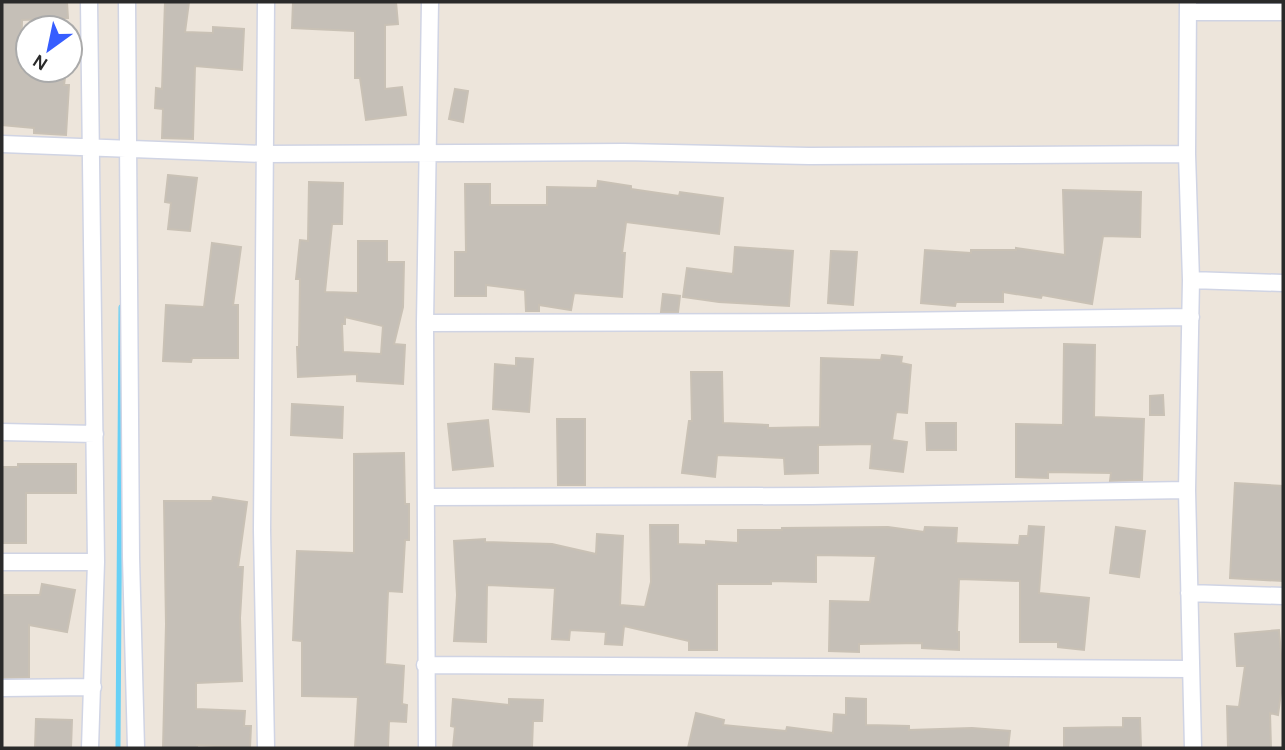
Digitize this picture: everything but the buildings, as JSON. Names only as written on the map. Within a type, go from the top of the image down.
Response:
[{"type":"street","points":[[89,2],[96,562],[90,748]]},
{"type":"street","points":[[127,2],[131,557],[136,748]]},
{"type":"street","points":[[265,2],[262,530],[265,748]]},
{"type":"street","points":[[427,748],[425,323],[430,2]]},
{"type":"street","points":[[1192,748],[1187,490],[1191,317],[1187,153],[1188,7],[1283,12]]},
{"type":"street","points":[[2,144],[265,154],[624,152],[809,156],[1187,153]]},
{"type":"street","points":[[1191,279],[1283,283]]},
{"type":"street","points":[[425,323],[1191,317]]},
{"type":"street","points":[[2,432],[95,434]]},
{"type":"street","points":[[426,497],[798,496],[1187,490]]},
{"type":"street","points":[[2,562],[96,562]]},
{"type":"street","points":[[1189,593],[1283,596]]},
{"type":"street","points":[[425,665],[1191,669]]},
{"type":"street","points":[[2,688],[93,687]]},
{"type":"waterway","points":[[118,748],[121,307]]}]
